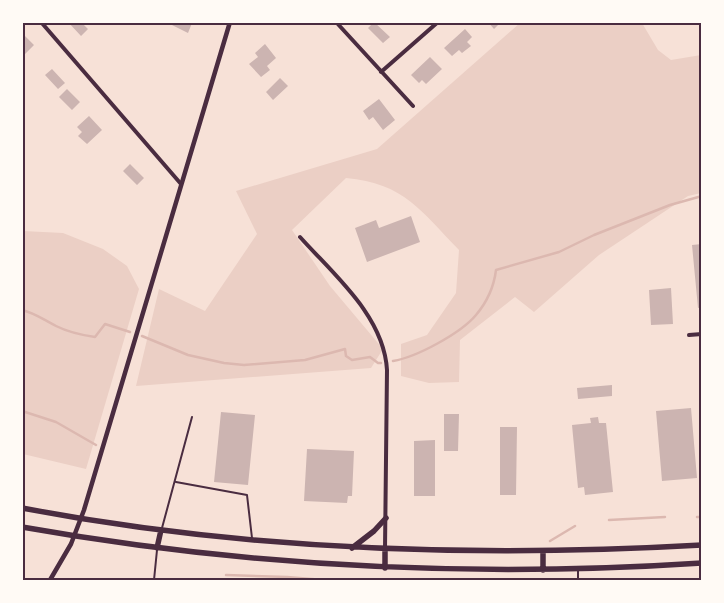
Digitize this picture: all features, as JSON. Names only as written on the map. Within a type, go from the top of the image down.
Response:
[{"type":"highway","points":[[22,508],[161,530],[352,548],[543,552],[702,545]]},
{"type":"highway","points":[[352,548],[374,531],[386,518]]},
{"type":"highway","points":[[22,527],[157,548],[283,561],[385,568],[543,570],[702,563]]},
{"type":"highway","points":[[157,548],[161,530]]},
{"type":"highway","points":[[385,549],[385,568]]},
{"type":"highway","points":[[543,552],[543,570]]},
{"type":"street","points":[[42,22],[181,184]]},
{"type":"street","points":[[50,580],[74,536],[81,518],[230,22]]},
{"type":"street","points":[[336,22],[413,106]]},
{"type":"street","points":[[381,72],[438,22]]},
{"type":"street","points":[[300,237],[362,308],[379,333],[384,348],[388,370],[385,549]]},
{"type":"street","points":[[689,334],[702,334]]},
{"type":"lane","points":[[161,530],[176,482],[192,417]]},
{"type":"lane","points":[[176,482],[247,495],[252,540]]},
{"type":"lane","points":[[154,580],[157,548]]},
{"type":"lane","points":[[578,569],[578,580]]},
{"type":"shaded area","points":[[520,23],[642,23],[658,50],[671,60],[701,55],[701,193],[688,196],[599,255],[534,312],[515,297],[460,340],[459,382],[429,383],[401,376],[401,344],[427,335],[456,293],[459,250],[410,201],[383,186],[346,178],[292,230],[330,286],[383,349],[371,368],[136,386],[159,289],[205,311],[257,234],[236,191],[377,149]]},
{"type":"shaded area","points":[[23,231],[63,233],[103,249],[127,266],[139,289],[86,469],[23,454]]},
{"type":"building","points":[[68,22],[81,22],[88,29],[81,36]]},
{"type":"building","points":[[166,22],[190,22],[192,23],[188,33]]},
{"type":"building","points":[[374,22],[390,37],[383,43],[368,28]]},
{"type":"building","points":[[488,22],[501,22],[494,29]]},
{"type":"building","points":[[465,29],[472,37],[467,42],[471,46],[462,53],[459,50],[452,56],[444,48]]},
{"type":"building","points":[[22,33],[34,45],[25,54],[22,51]]},
{"type":"building","points":[[265,44],[276,58],[267,66],[270,70],[261,77],[249,64],[258,57],[255,53]]},
{"type":"building","points":[[430,57],[442,69],[426,84],[422,80],[419,83],[411,75]]},
{"type":"building","points":[[52,69],[65,83],[58,89],[45,75]]},
{"type":"building","points":[[280,78],[288,86],[273,100],[266,92]]},
{"type":"building","points":[[67,89],[80,102],[72,110],[59,97]]},
{"type":"building","points":[[379,99],[395,120],[383,130],[373,117],[369,120],[363,111]]},
{"type":"building","points":[[89,116],[102,130],[87,144],[78,136],[82,132],[77,127]]},
{"type":"building","points":[[130,164],[144,178],[137,185],[123,171]]},
{"type":"building","points":[[411,216],[420,242],[367,262],[355,228],[376,220],[379,228]]},
{"type":"building","points":[[702,244],[702,307],[698,308],[692,245]]},
{"type":"building","points":[[671,288],[673,324],[651,325],[649,290]]},
{"type":"building","points":[[612,385],[612,396],[578,399],[577,388]]},
{"type":"building","points":[[691,408],[697,478],[662,481],[656,411]]},
{"type":"building","points":[[221,412],[255,415],[248,485],[214,482]]},
{"type":"building","points":[[444,414],[459,414],[458,451],[444,451]]},
{"type":"building","points":[[598,417],[599,423],[606,423],[613,492],[585,495],[584,487],[578,488],[572,425],[591,423],[590,418]]},
{"type":"building","points":[[500,427],[517,427],[516,495],[500,495]]},
{"type":"building","points":[[435,440],[435,496],[414,496],[414,441]]},
{"type":"building","points":[[307,449],[354,451],[352,496],[348,496],[347,503],[304,501]]},
{"type":"waterway","points":[[393,361],[414,355],[438,343],[469,322],[487,299],[494,282],[496,270],[559,252],[594,235],[670,205],[702,196]]},
{"type":"waterway","points":[[22,310],[70,332],[95,337],[105,324],[130,332]]},
{"type":"waterway","points":[[142,336],[188,355],[224,363],[244,365],[305,360],[345,349],[346,356],[352,360],[370,357],[381,363]]},
{"type":"waterway","points":[[22,411],[56,422],[96,445]]},
{"type":"waterway","points":[[609,520],[665,517]]},
{"type":"waterway","points":[[697,517],[702,517]]},
{"type":"waterway","points":[[550,541],[575,526]]},
{"type":"waterway","points":[[226,575],[324,580]]}]
